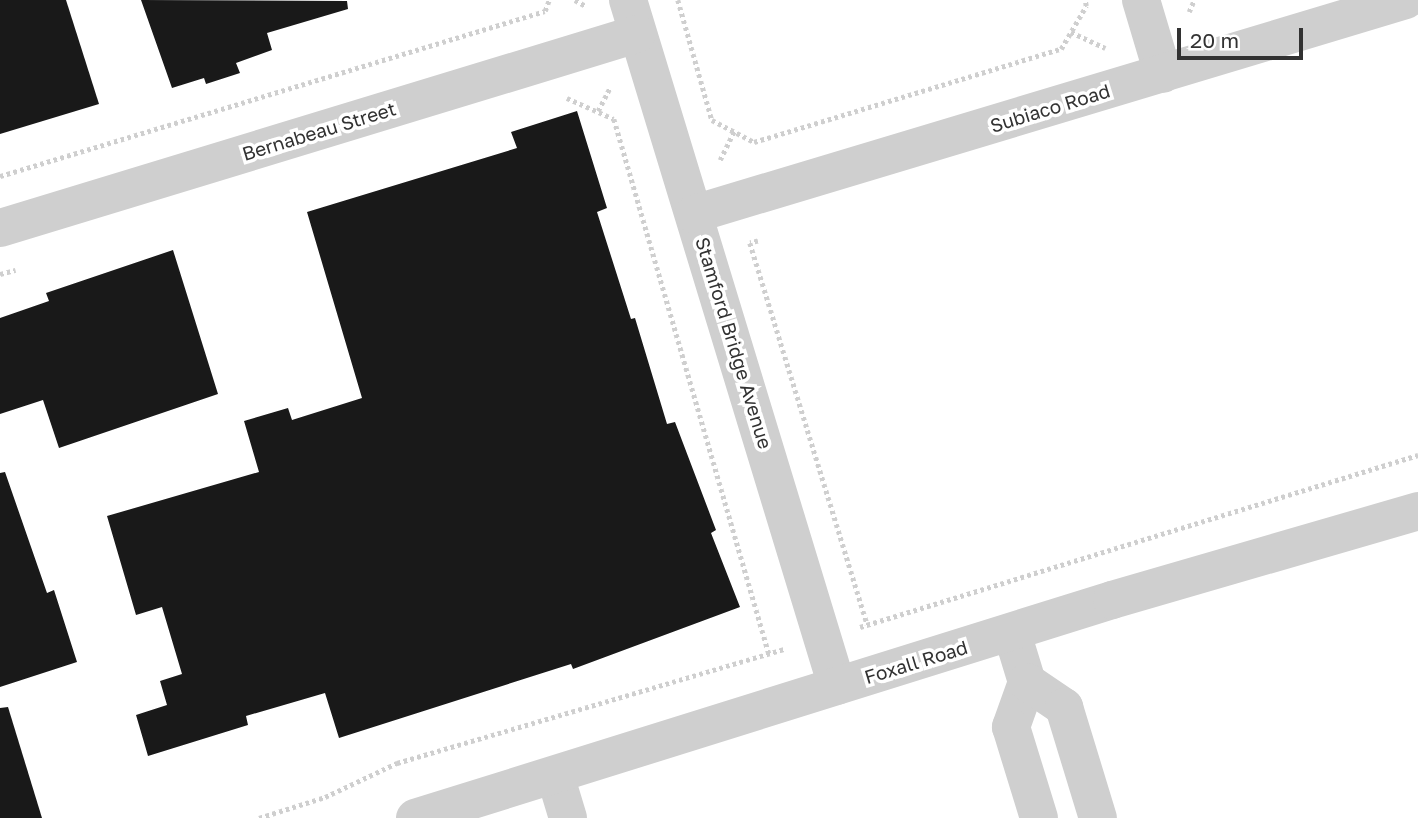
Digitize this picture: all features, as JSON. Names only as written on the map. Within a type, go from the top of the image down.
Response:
[{"type":"street","points":[[1141,0],[1163,74]]},
{"type":"street","name":"Subiaco Road","points":[[694,214],[1406,0]]},
{"type":"street","name":"Stamford Bridge Avenue","points":[[632,17],[837,686]]},
{"type":"street","name":"Bernabeau Street","points":[[0,228],[632,17]]},
{"type":"street","name":"Foxall Road","points":[[415,818],[837,686],[1418,511]]},
{"type":"street","points":[[1012,633],[1027,682],[1011,727],[1039,818]]},
{"type":"street","points":[[1027,682],[1064,707],[1098,818]]},
{"type":"street","points":[[555,775],[568,818]]},
{"type":"path","points":[[0,176],[545,10],[549,0]]},
{"type":"path","points":[[678,0],[712,120],[754,142],[1061,49],[1086,6],[1084,0]]},
{"type":"path","points":[[553,102],[566,97],[614,118],[769,654]]},
{"type":"path","points":[[764,239],[750,243],[867,624]]},
{"type":"path","points":[[0,274],[26,266]]},
{"type":"building","points":[[0,0],[66,0],[99,104],[0,134]]},
{"type":"building","points":[[141,0],[347,1],[348,9],[267,33],[272,50],[236,63],[240,73],[206,84],[204,78],[172,88]]},
{"type":"building","points":[[577,111],[607,208],[597,212],[631,319],[635,318],[667,424],[675,422],[716,530],[711,533],[740,607],[573,669],[571,664],[339,738],[325,693],[246,716],[248,725],[148,756],[136,715],[167,705],[160,681],[182,674],[162,607],[136,615],[107,516],[259,472],[244,421],[288,408],[292,420],[362,398],[307,212],[517,148],[511,132]]},
{"type":"building","points":[[173,250],[218,394],[59,448],[43,400],[0,414],[0,318],[49,301],[46,293]]},
{"type":"building","points":[[5,472],[47,593],[54,590],[77,662],[0,687],[0,473]]},
{"type":"building","points":[[8,707],[42,818],[0,818],[0,708]]}]
